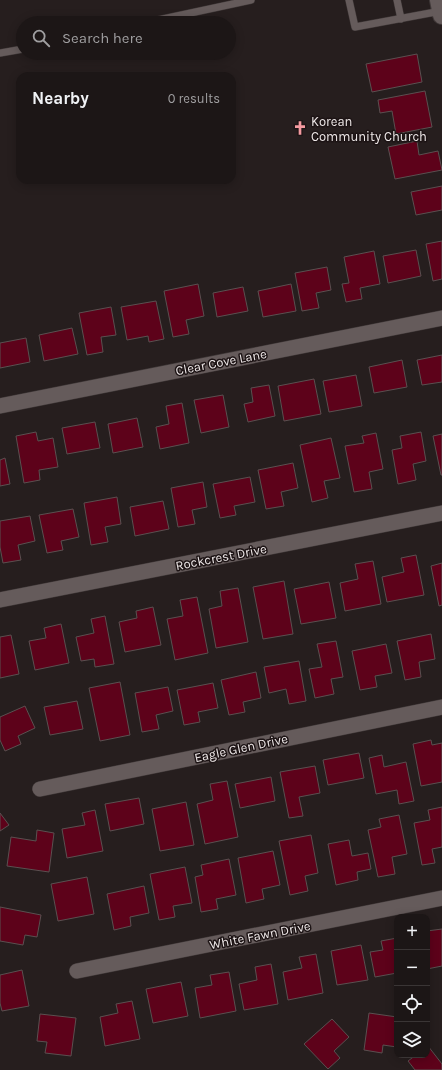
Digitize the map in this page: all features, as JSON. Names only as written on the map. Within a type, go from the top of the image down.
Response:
[{"type":"street","name":"Clear Cove Lane","points":[[0,406],[442,318]]},
{"type":"street","name":"Rockcrest Drive","points":[[0,600],[442,513]]},
{"type":"street","name":"Eagle Glen Drive","points":[[40,788],[442,706]]},
{"type":"street","name":"White Fawn Drive","points":[[78,971],[442,898]]},
{"type":"lane","points":[[177,16],[251,0]]},
{"type":"lane","points":[[349,0],[355,27],[401,19],[441,9]]},
{"type":"lane","points":[[397,0],[401,19]]},
{"type":"lane","points":[[0,53],[16,50]]},
{"type":"building","points":[[417,54],[422,82],[372,92],[366,64]]},
{"type":"building","points":[[425,91],[432,127],[396,134],[392,111],[380,113],[378,100]]},
{"type":"building","points":[[417,141],[419,155],[438,151],[442,170],[395,179],[388,147]]},
{"type":"building","points":[[442,186],[442,210],[416,215],[411,192]]},
{"type":"building","points":[[442,241],[442,279],[433,281],[426,244]]},
{"type":"building","points":[[416,250],[421,276],[388,283],[383,256]]},
{"type":"building","points":[[374,251],[380,284],[360,288],[362,299],[346,302],[342,284],[349,283],[344,257]]},
{"type":"building","points":[[327,267],[331,290],[316,293],[319,308],[302,311],[295,273]]},
{"type":"building","points":[[198,284],[204,316],[186,320],[189,334],[173,337],[164,291]]},
{"type":"building","points":[[291,284],[296,311],[263,317],[258,291]]},
{"type":"building","points":[[243,287],[248,311],[217,317],[213,293]]},
{"type":"building","points":[[156,301],[164,339],[149,342],[148,336],[127,340],[121,307]]},
{"type":"building","points":[[111,307],[116,335],[101,337],[103,352],[87,355],[79,313]]},
{"type":"building","points":[[72,328],[78,354],[44,361],[39,335]]},
{"type":"building","points":[[26,338],[30,362],[0,368],[0,343]]},
{"type":"building","points":[[442,355],[442,382],[422,385],[417,360]]},
{"type":"building","points":[[402,360],[407,387],[374,393],[369,367]]},
{"type":"building","points":[[356,375],[362,406],[329,412],[323,381]]},
{"type":"building","points":[[314,379],[321,414],[284,421],[278,386]]},
{"type":"building","points":[[269,385],[275,416],[248,422],[244,404],[253,402],[251,388]]},
{"type":"building","points":[[223,395],[229,427],[201,433],[194,400]]},
{"type":"building","points":[[182,403],[189,443],[160,449],[156,427],[169,424],[166,406]]},
{"type":"building","points":[[137,418],[143,447],[113,453],[108,424]]},
{"type":"building","points":[[95,422],[100,448],[67,454],[62,428]]},
{"type":"building","points":[[36,432],[38,441],[53,438],[58,467],[39,470],[40,480],[24,483],[16,436]]},
{"type":"building","points":[[421,432],[426,461],[413,464],[416,480],[398,484],[392,450],[402,448],[400,436]]},
{"type":"building","points":[[376,433],[383,469],[369,472],[372,489],[354,492],[345,446],[364,443],[362,436]]},
{"type":"building","points":[[442,434],[442,475],[441,475],[433,436]]},
{"type":"building","points":[[331,438],[340,478],[324,481],[328,498],[312,502],[300,445]]},
{"type":"building","points":[[5,458],[10,484],[0,486],[0,460]]},
{"type":"building","points":[[293,463],[298,488],[281,492],[284,506],[266,509],[258,470]]},
{"type":"building","points":[[250,477],[255,502],[234,506],[236,515],[220,518],[213,484]]},
{"type":"building","points":[[203,482],[207,507],[192,510],[195,524],[178,527],[171,488]]},
{"type":"building","points":[[117,497],[121,524],[105,527],[108,542],[91,545],[84,503]]},
{"type":"building","points":[[163,501],[169,529],[135,536],[130,507]]},
{"type":"building","points":[[73,509],[79,537],[61,541],[63,550],[47,553],[39,515]]},
{"type":"building","points":[[30,516],[35,541],[18,545],[21,560],[3,563],[0,547],[0,521]]},
{"type":"building","points":[[416,555],[424,595],[387,602],[382,577],[404,572],[401,558]]},
{"type":"building","points":[[373,561],[381,604],[345,611],[340,583],[358,579],[355,564]]},
{"type":"building","points":[[442,563],[442,605],[439,606],[431,566]]},
{"type":"building","points":[[284,581],[293,634],[263,639],[253,587]]},
{"type":"building","points":[[329,582],[336,618],[301,624],[294,589]]},
{"type":"building","points":[[238,588],[248,642],[216,648],[209,609],[222,606],[220,591]]},
{"type":"building","points":[[197,597],[208,653],[175,660],[167,619],[183,616],[180,600]]},
{"type":"building","points":[[153,607],[161,645],[125,652],[119,622],[137,618],[136,611]]},
{"type":"building","points":[[105,616],[114,664],[95,667],[94,659],[81,661],[76,637],[94,633],[91,619]]},
{"type":"building","points":[[61,624],[69,663],[35,670],[29,641],[46,638],[44,628]]},
{"type":"building","points":[[431,634],[435,659],[419,662],[421,677],[405,680],[397,641]]},
{"type":"building","points":[[11,635],[19,674],[0,678],[0,637]]},
{"type":"building","points":[[336,641],[343,677],[331,679],[334,694],[315,698],[309,669],[322,667],[317,644]]},
{"type":"building","points":[[386,644],[392,673],[375,676],[377,687],[360,690],[352,651]]},
{"type":"building","points":[[299,661],[306,701],[289,704],[286,689],[269,693],[264,667]]},
{"type":"building","points":[[256,672],[261,698],[243,702],[245,712],[229,715],[221,680]]},
{"type":"building","points":[[120,682],[130,735],[100,741],[89,688]]},
{"type":"building","points":[[213,683],[218,708],[198,712],[200,722],[184,725],[177,690]]},
{"type":"building","points":[[168,687],[173,711],[156,715],[159,729],[142,732],[135,693]]},
{"type":"building","points":[[77,701],[83,729],[50,735],[44,707]]},
{"type":"building","points":[[25,706],[35,728],[18,736],[21,744],[5,751],[0,740],[0,717]]},
{"type":"building","points":[[431,740],[432,745],[442,743],[442,782],[421,786],[413,744]]},
{"type":"building","points":[[359,753],[364,778],[328,785],[323,760]]},
{"type":"building","points":[[382,755],[384,767],[406,762],[414,801],[399,804],[397,790],[376,794],[369,758]]},
{"type":"building","points":[[315,766],[320,793],[299,797],[303,816],[289,818],[280,772]]},
{"type":"building","points":[[271,777],[275,801],[240,808],[235,784]]},
{"type":"building","points":[[227,781],[238,837],[205,844],[197,804],[213,800],[210,784]]},
{"type":"building","points":[[139,798],[144,824],[110,831],[105,804]]},
{"type":"building","points":[[186,802],[194,845],[160,851],[152,809]]},
{"type":"building","points":[[442,807],[442,847],[432,849],[435,863],[422,865],[414,823],[430,820],[428,810]]},
{"type":"building","points":[[95,810],[103,851],[67,858],[62,829],[85,825],[82,813]]},
{"type":"building","points":[[0,813],[9,825],[0,831]]},
{"type":"building","points":[[399,815],[407,854],[392,857],[395,874],[378,877],[368,830],[381,827],[379,819]]},
{"type":"building","points":[[37,830],[54,833],[49,872],[7,866],[11,837],[36,841]]},
{"type":"building","points":[[311,835],[318,873],[305,876],[308,891],[290,895],[279,841]]},
{"type":"building","points":[[349,840],[352,856],[368,853],[371,869],[357,872],[358,880],[336,885],[328,844]]},
{"type":"building","points":[[273,851],[280,885],[262,889],[264,899],[246,903],[238,858]]},
{"type":"building","points":[[229,859],[236,895],[216,899],[218,909],[201,912],[195,877],[203,875],[201,865]]},
{"type":"building","points":[[185,867],[192,903],[173,906],[175,917],[159,920],[150,874]]},
{"type":"building","points":[[87,877],[94,914],[58,921],[51,884]]},
{"type":"building","points":[[144,886],[149,913],[130,917],[131,926],[114,930],[107,894]]},
{"type":"building","points":[[0,907],[41,915],[37,937],[25,935],[23,945],[0,941]]},
{"type":"building","points":[[442,929],[442,966],[430,968],[430,950],[430,931]]},
{"type":"building","points":[[394,939],[394,974],[375,977],[370,952],[383,950],[381,941]]},
{"type":"building","points":[[361,945],[368,980],[337,985],[331,951]]},
{"type":"building","points":[[316,954],[323,993],[288,1000],[283,972],[302,968],[299,957]]},
{"type":"building","points":[[271,964],[278,1004],[244,1010],[239,984],[257,980],[255,967]]},
{"type":"building","points":[[22,970],[29,1006],[2,1011],[0,1003],[0,975]]},
{"type":"building","points":[[229,972],[236,1011],[200,1018],[195,988],[212,985],[210,975]]},
{"type":"building","points":[[181,982],[188,1016],[153,1023],[146,989]]},
{"type":"building","points":[[132,1001],[140,1039],[105,1046],[100,1017],[118,1013],[116,1004]]},
{"type":"building","points":[[369,1013],[394,1017],[394,1047],[383,1045],[382,1053],[364,1050]]},
{"type":"building","points":[[40,1014],[76,1018],[71,1056],[45,1053],[47,1042],[37,1041]]},
{"type":"building","points":[[332,1019],[349,1037],[334,1051],[340,1058],[328,1069],[304,1044]]},
{"type":"building","points":[[430,1049],[442,1064],[442,1070],[415,1070],[408,1061],[412,1058],[430,1058]]},
{"type":"place","name":"Korean Community Church","points":[[300,128]]}]
